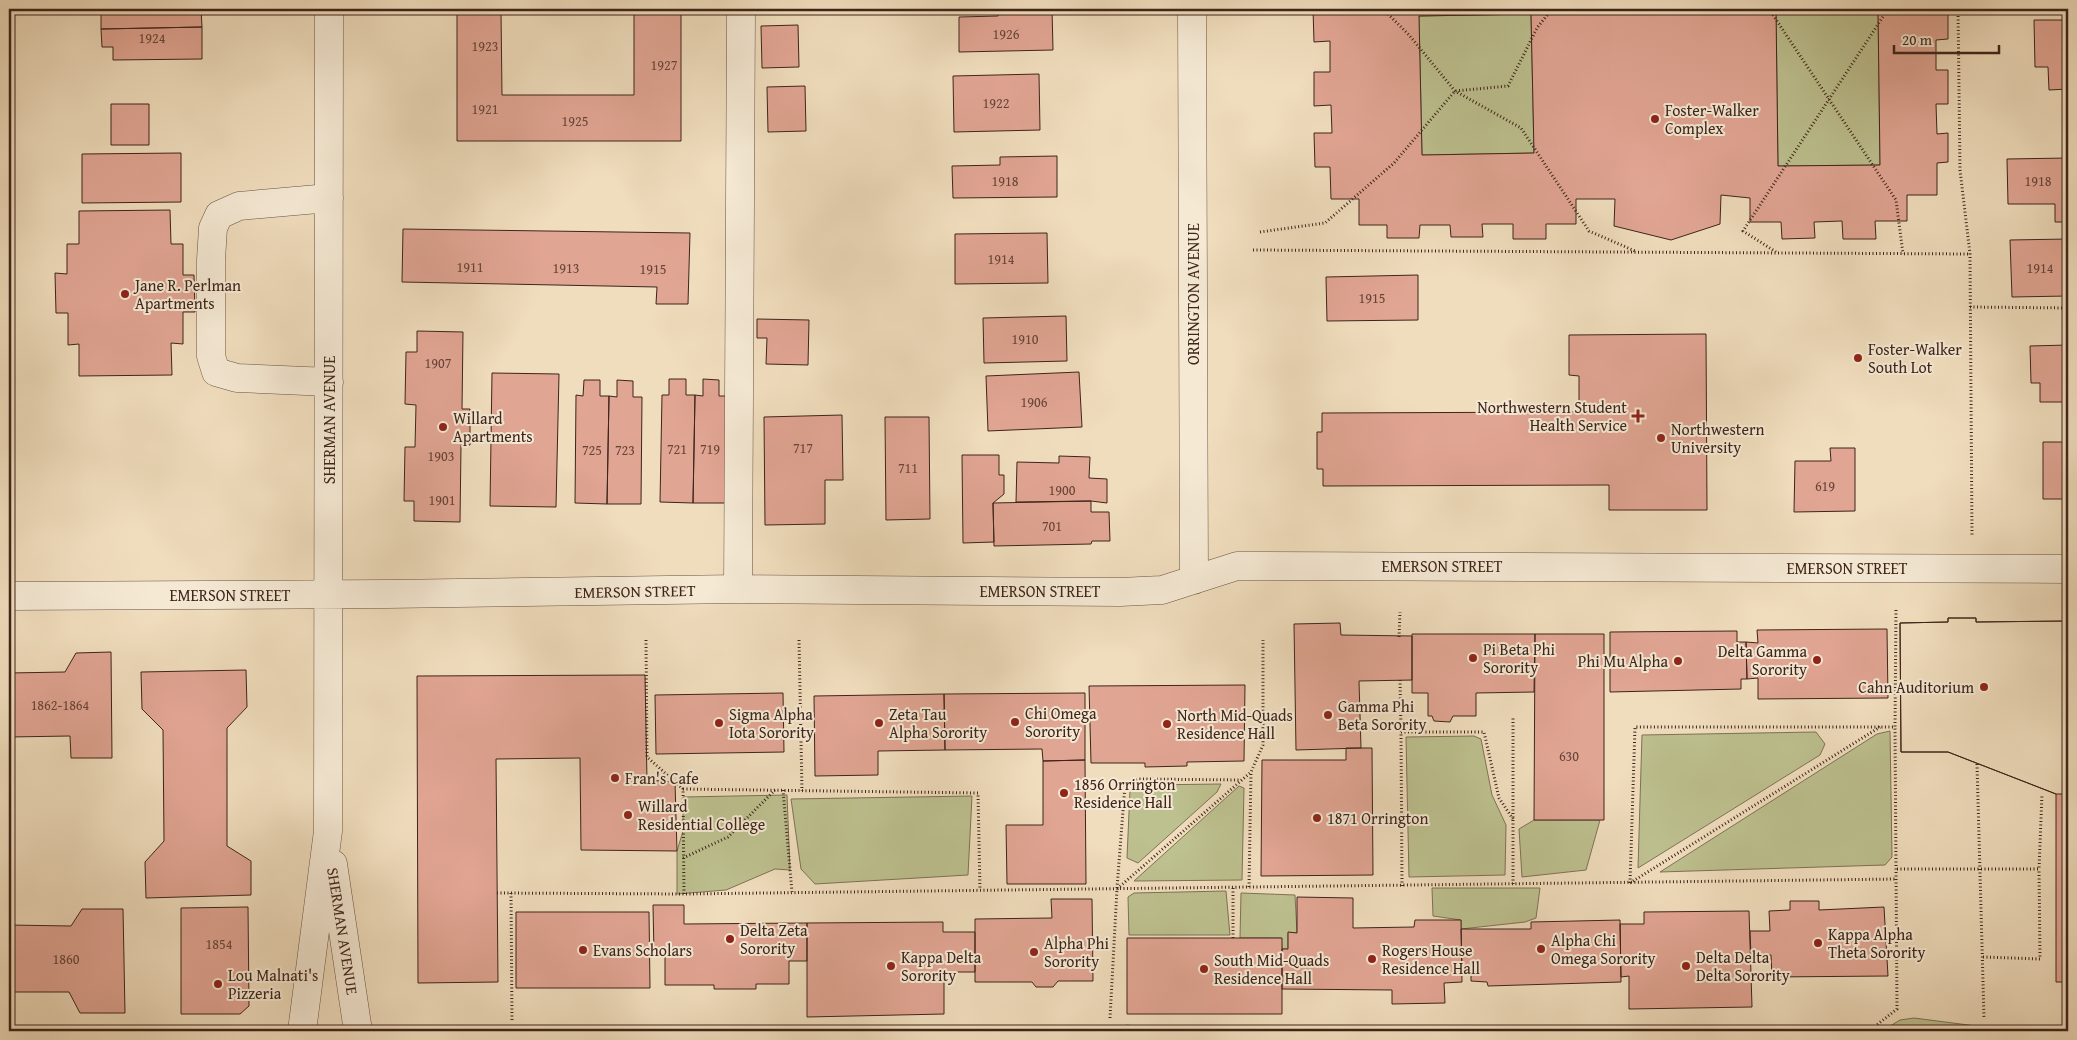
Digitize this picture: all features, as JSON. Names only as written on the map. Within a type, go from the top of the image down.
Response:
[{"type":"street","name":"SHERMAN AVENUE","points":[[302,1031],[328,831],[329,9]]},
{"type":"street","points":[[738,589],[741,9]]},
{"type":"street","name":"ORRINGTON AVENUE","points":[[1192,9],[1194,580]]},
{"type":"street","points":[[329,198],[239,206],[219,215],[213,228],[211,260],[211,356],[216,372],[237,378],[329,382]]},
{"type":"street","name":"EMERSON STREET","points":[[9,596],[329,595],[738,589],[1120,592],[1162,590],[1237,566],[2068,569]]},
{"type":"street","name":"SHERMAN AVENUE","points":[[328,831],[358,1031]]},
{"type":"path","points":[[1383,9],[1410,35],[1455,91],[1521,128],[1589,232],[1638,252]]},
{"type":"path","points":[[1260,232],[1325,223],[1394,164],[1455,91],[1508,86],[1538,28],[1552,9]]},
{"type":"path","points":[[1769,9],[1830,98],[1896,200],[1903,254]]},
{"type":"path","points":[[1777,253],[1743,231],[1888,9]]},
{"type":"path","points":[[1958,9],[1960,170],[1970,254],[1972,535]]},
{"type":"path","points":[[1253,250],[1970,254]]},
{"type":"path","points":[[1970,307],[2068,308]]},
{"type":"path","points":[[1869,1031],[1897,1009],[1896,610]]},
{"type":"path","points":[[1399,637],[1400,612]]},
{"type":"path","points":[[646,640],[647,757],[682,789],[978,793],[980,890]]},
{"type":"path","points":[[799,640],[802,790]]},
{"type":"path","points":[[1250,887],[1249,796],[1251,772],[1263,745],[1263,640]]},
{"type":"path","points":[[1400,680],[1402,886]]},
{"type":"path","points":[[1513,718],[1513,884]]},
{"type":"path","points":[[1630,883],[1635,727],[1895,727]]},
{"type":"path","points":[[1630,883],[1880,727]]},
{"type":"path","points":[[1401,732],[1484,732],[1499,798],[1513,819]]},
{"type":"path","points":[[1978,764],[1984,1018]]},
{"type":"path","points":[[1117,889],[1251,772]]},
{"type":"path","points":[[1110,1018],[1115,905],[1125,785],[1139,779],[1242,780]]},
{"type":"path","points":[[682,789],[684,894]]},
{"type":"path","points":[[683,858],[728,837],[775,790]]},
{"type":"path","points":[[782,790],[792,892]]},
{"type":"path","points":[[1983,958],[2040,959],[2039,869],[2042,794]]},
{"type":"path","points":[[1897,869],[2039,869]]},
{"type":"path","points":[[497,893],[684,894],[1897,879]]},
{"type":"path","points":[[1233,888],[1234,938]]},
{"type":"path","points":[[511,893],[512,1022]]},
{"type":"green space","points":[[1776,9],[1878,9],[1880,165],[1778,166]]},
{"type":"green space","points":[[1531,14],[1534,153],[1422,155],[1419,16]]},
{"type":"green space","points":[[1890,731],[1892,857],[1885,865],[1660,872],[1877,734]]},
{"type":"green space","points":[[1816,732],[1825,744],[1820,755],[1638,868],[1642,735]]},
{"type":"green space","points":[[1474,736],[1481,739],[1492,795],[1506,825],[1505,875],[1409,877],[1406,737]]},
{"type":"green space","points":[[1221,784],[1217,792],[1138,863],[1127,858],[1130,790],[1143,785]]},
{"type":"green space","points":[[1239,786],[1244,788],[1242,880],[1134,881]]},
{"type":"green space","points":[[787,795],[790,870],[775,869],[726,890],[677,894],[677,851],[683,831],[683,797]]},
{"type":"green space","points":[[972,796],[968,875],[815,884],[801,869],[791,799]]},
{"type":"green space","points":[[1534,820],[1600,820],[1586,870],[1522,877],[1519,829]]},
{"type":"green space","points":[[1432,888],[1540,888],[1536,918],[1525,922],[1461,929],[1461,920],[1433,916]]},
{"type":"green space","points":[[1226,891],[1230,935],[1129,935],[1128,897],[1134,893]]},
{"type":"green space","points":[[1241,893],[1295,895],[1297,933],[1288,933],[1288,949],[1282,949],[1281,938],[1240,938]]},
{"type":"green space","points":[[1914,1018],[2015,1031],[1882,1031],[1900,1020]]},
{"type":"green space","points":[[1126,1025],[1177,1031],[1125,1031]]},
{"type":"building","points":[[115,9],[201,9],[202,27],[101,29],[101,11],[115,11]]},
{"type":"building","points":[[998,9],[1052,9],[1053,50],[959,52],[959,17],[998,16]]},
{"type":"building","name":"Foster-Walker Complex","points":[[1313,9],[1776,9],[1778,166],[1880,165],[1878,9],[1948,9],[1948,39],[1936,40],[1936,70],[1948,70],[1948,104],[1936,104],[1937,134],[1948,133],[1948,162],[1937,163],[1937,195],[1907,195],[1907,221],[1875,221],[1876,239],[1843,239],[1842,221],[1814,222],[1815,238],[1782,239],[1781,222],[1750,222],[1750,198],[1721,195],[1720,224],[1671,240],[1614,226],[1615,199],[1576,199],[1576,224],[1546,224],[1546,239],[1513,239],[1513,224],[1482,224],[1483,237],[1451,237],[1450,225],[1420,225],[1419,238],[1387,238],[1387,225],[1359,225],[1359,199],[1331,199],[1330,167],[1315,167],[1314,133],[1332,133],[1331,105],[1314,106],[1314,72],[1330,72],[1330,41],[1314,42]],"holes":[[[1531,14],[1534,153],[1422,155],[1419,16]]]},
{"type":"building","points":[[457,12],[501,12],[502,95],[634,95],[634,12],[681,12],[681,141],[457,141]]},
{"type":"building","points":[[2034,20],[2068,20],[2068,89],[2049,90],[2048,67],[2035,67]]},
{"type":"building","points":[[798,25],[799,67],[762,68],[761,26]]},
{"type":"building","points":[[202,27],[202,59],[113,60],[113,47],[102,47],[101,29]]},
{"type":"building","points":[[1039,74],[1040,130],[954,132],[953,76]]},
{"type":"building","points":[[805,86],[806,131],[768,132],[767,87]]},
{"type":"building","points":[[111,104],[149,104],[149,145],[111,145]]},
{"type":"building","points":[[181,153],[181,202],[82,203],[82,154]]},
{"type":"building","points":[[1057,156],[1057,197],[953,198],[952,166],[1000,165],[1000,157]]},
{"type":"building","points":[[2068,158],[2068,222],[2055,222],[2055,204],[2008,204],[2007,159]]},
{"type":"building","name":"Jane R. Perlman Apartments","points":[[170,210],[171,244],[183,244],[183,275],[194,275],[195,312],[183,312],[183,344],[171,343],[172,375],[79,376],[79,344],[68,345],[68,313],[56,313],[55,273],[67,274],[67,244],[79,244],[79,211]]},
{"type":"building","points":[[403,229],[690,233],[688,304],[656,304],[657,287],[402,282]]},
{"type":"building","points":[[1047,233],[1048,283],[955,284],[955,234]]},
{"type":"building","points":[[2068,239],[2068,296],[2012,297],[2010,240]]},
{"type":"building","points":[[1418,275],[1418,320],[1327,321],[1326,277]]},
{"type":"building","points":[[1066,316],[1067,361],[984,363],[983,318]]},
{"type":"building","points":[[757,319],[809,320],[808,365],[766,364],[767,338],[757,338]]},
{"type":"building","name":"Willard Apartments","points":[[417,331],[463,332],[462,409],[470,409],[470,445],[461,445],[460,522],[414,521],[414,501],[404,501],[405,447],[415,447],[416,405],[405,404],[406,352],[417,352]]},
{"type":"building","points":[[1706,334],[1707,510],[1609,510],[1609,485],[1323,486],[1323,469],[1317,469],[1317,432],[1322,432],[1322,413],[1579,412],[1579,376],[1569,375],[1569,335]]},
{"type":"building","points":[[2068,345],[2068,402],[2040,402],[2040,383],[2031,383],[2030,346]]},
{"type":"building","points":[[1079,372],[1082,427],[988,431],[986,376]]},
{"type":"building","points":[[492,373],[559,374],[556,507],[490,506]]},
{"type":"building","points":[[669,379],[686,379],[686,395],[695,395],[693,503],[660,502],[662,395],[669,395]]},
{"type":"building","points":[[703,379],[719,380],[719,396],[728,396],[726,503],[693,503],[695,395],[703,396]]},
{"type":"building","points":[[584,380],[600,380],[600,396],[609,396],[607,504],[575,503],[576,395],[583,396]]},
{"type":"building","points":[[617,380],[633,381],[633,397],[642,397],[641,504],[607,504],[609,396],[617,397]]},
{"type":"building","points":[[842,415],[843,480],[825,480],[825,524],[765,525],[764,417]]},
{"type":"building","points":[[885,417],[929,417],[930,519],[886,520]]},
{"type":"building","points":[[2043,442],[2068,442],[2068,499],[2043,499]]},
{"type":"building","points":[[1830,448],[1855,448],[1855,511],[1794,512],[1795,461],[1831,461]]},
{"type":"building","points":[[962,455],[999,455],[999,475],[1004,475],[1004,494],[993,503],[994,542],[963,543]]},
{"type":"building","points":[[1059,456],[1090,457],[1089,478],[1107,479],[1107,503],[1091,501],[1016,502],[1017,462],[1059,463]]},
{"type":"building","points":[[1091,501],[1091,512],[1109,512],[1110,541],[1092,541],[1091,544],[994,546],[993,503]]},
{"type":"building","name":"Cahn Auditorium","points":[[1948,618],[1976,618],[1976,622],[2068,621],[2068,982],[2056,982],[2056,794],[1948,752],[1901,752],[1900,623],[1948,622]]},
{"type":"building","name":"Cahn Auditorium","points":[[1948,618],[1976,618],[1976,622],[2068,621],[2068,794],[2056,794],[1948,752],[1901,752],[1900,623],[1948,622]]},
{"type":"building","name":"Gamma Phi Beta Sorority","points":[[1340,623],[1341,635],[1412,636],[1412,680],[1359,681],[1361,748],[1296,750],[1294,624]]},
{"type":"building","name":"Delta Gamma Sorority","points":[[1887,629],[1888,698],[1758,699],[1758,678],[1747,679],[1746,642],[1758,643],[1757,630]]},
{"type":"building","name":"Phi Mu Alpha","points":[[1737,631],[1737,642],[1746,642],[1747,679],[1741,679],[1741,689],[1610,692],[1610,632]]},
{"type":"building","name":"Pi Beta Phi Sorority","points":[[1412,634],[1535,634],[1534,692],[1476,693],[1476,716],[1453,716],[1450,722],[1434,721],[1432,716],[1428,716],[1428,693],[1412,693]]},
{"type":"building","points":[[1535,634],[1604,634],[1604,820],[1534,820]]},
{"type":"building","points":[[111,652],[112,758],[71,758],[70,736],[9,737],[9,673],[65,672],[76,653]]},
{"type":"building","points":[[246,670],[247,707],[227,728],[227,846],[251,861],[251,895],[146,898],[145,862],[164,841],[163,730],[142,709],[141,672]]},
{"type":"building","name":"Willard Residential College","points":[[645,675],[647,780],[675,782],[677,851],[581,850],[580,758],[496,759],[498,982],[418,983],[417,676]]},
{"type":"building","name":"North Mid-Quads Residence Hall","points":[[1245,685],[1244,761],[1187,762],[1187,766],[1145,767],[1145,763],[1091,763],[1089,686]]},
{"type":"building","name":"Sigma Alpha Iota Sorority","points":[[783,693],[784,752],[656,754],[655,695]]},
{"type":"building","name":"Chi Omega Sorority","points":[[1085,693],[1085,760],[1043,761],[1042,749],[945,750],[944,694]]},
{"type":"building","name":"Zeta Tau Alpha Sorority","points":[[944,694],[945,750],[878,751],[878,775],[815,776],[814,696]]},
{"type":"building","name":"1871 Orrington","points":[[1346,748],[1372,748],[1373,875],[1261,876],[1262,760],[1346,760]]},
{"type":"building","name":"1856 Orrington Residence Hall","points":[[1085,760],[1086,884],[1007,884],[1006,825],[1043,825],[1043,761]]},
{"type":"building","name":"Rogers House Residence Hall","points":[[1297,897],[1353,898],[1353,928],[1414,927],[1415,920],[1461,920],[1462,982],[1444,983],[1445,1003],[1392,1004],[1392,990],[1282,989],[1282,949],[1288,949],[1288,932],[1297,933]]},
{"type":"building","name":"Alpha Phi Sorority","points":[[1051,899],[1092,899],[1093,981],[1058,981],[1053,987],[1036,987],[1032,982],[975,982],[975,919],[1052,918]]},
{"type":"building","name":"Kappa Alpha Theta Sorority","points":[[1790,901],[1819,901],[1819,910],[1884,907],[1888,976],[1772,977],[1771,955],[1751,956],[1750,931],[1770,931],[1769,911],[1790,910]]},
{"type":"building","name":"Delta Zeta Sorority","points":[[653,905],[684,905],[684,924],[807,923],[807,961],[789,961],[789,984],[756,984],[756,989],[714,989],[714,985],[665,985],[665,954],[654,954]]},
{"type":"building","points":[[248,907],[249,1006],[240,1014],[181,1014],[181,908]]},
{"type":"building","points":[[82,909],[123,909],[125,1013],[80,1013],[69,992],[9,992],[9,925],[71,926]]},
{"type":"building","name":"Delta Delta Delta Sorority","points":[[1749,911],[1752,1007],[1629,1009],[1629,976],[1621,977],[1620,924],[1644,924],[1644,912]]},
{"type":"building","name":"Evans Scholars","points":[[516,912],[649,912],[650,988],[516,988]]},
{"type":"building","name":"Alpha Chi Omega Sorority","points":[[1620,920],[1621,982],[1488,986],[1487,982],[1471,981],[1471,970],[1462,969],[1461,929],[1531,929],[1531,922]]},
{"type":"building","name":"Kappa Delta Sorority","points":[[943,922],[943,932],[975,932],[975,972],[944,972],[944,1014],[807,1017],[807,923]]},
{"type":"building","name":"South Mid-Quads Residence Hall","points":[[1127,938],[1282,938],[1282,1014],[1127,1014]]},
{"type":"place","name":"Foster-Walker Complex","points":[[1655,119]]},
{"type":"place","name":"Jane R. Perlman Apartments","points":[[125,294]]},
{"type":"place","name":"Foster-Walker South Lot","points":[[1858,358]]},
{"type":"place","name":"Northwestern Student Health Service","points":[[1638,416]]},
{"type":"place","name":"Willard Apartments","points":[[443,427]]},
{"type":"place","name":"Northwestern University","points":[[1661,438]]},
{"type":"place","name":"Pi Beta Phi Sorority","points":[[1473,658]]},
{"type":"place","name":"Delta Gamma Sorority","points":[[1817,660]]},
{"type":"place","name":"Phi Mu Alpha","points":[[1678,661]]},
{"type":"place","name":"Cahn Auditorium","points":[[1984,687]]},
{"type":"place","name":"Gamma Phi Beta Sorority","points":[[1328,715]]},
{"type":"place","name":"Chi Omega Sorority","points":[[1015,722]]},
{"type":"place","name":"Sigma Alpha Iota Sorority","points":[[719,723]]},
{"type":"place","name":"Zeta Tau Alpha Sorority","points":[[879,723]]},
{"type":"place","name":"North Mid-Quads Residence Hall","points":[[1167,724]]},
{"type":"place","name":"Fran's Cafe","points":[[615,778]]},
{"type":"place","name":"1856 Orrington Residence Hall","points":[[1064,793]]},
{"type":"place","name":"Willard Residential College","points":[[628,815]]},
{"type":"place","name":"1871 Orrington","points":[[1317,818]]},
{"type":"place","name":"Delta Zeta Sorority","points":[[730,939]]},
{"type":"place","name":"Kappa Alpha Theta Sorority","points":[[1818,943]]},
{"type":"place","name":"Alpha Chi Omega Sorority","points":[[1541,949]]},
{"type":"place","name":"Evans Scholars","points":[[583,950]]},
{"type":"place","name":"Alpha Phi Sorority","points":[[1034,952]]},
{"type":"place","name":"Rogers House Residence Hall","points":[[1372,959]]},
{"type":"place","name":"Kappa Delta Sorority","points":[[891,966]]},
{"type":"place","name":"Delta Delta Delta Sorority","points":[[1686,966]]},
{"type":"place","name":"South Mid-Quads Residence Hall","points":[[1204,969]]},
{"type":"place","name":"Lou Malnati's Pizzeria","points":[[218,984]]}]
